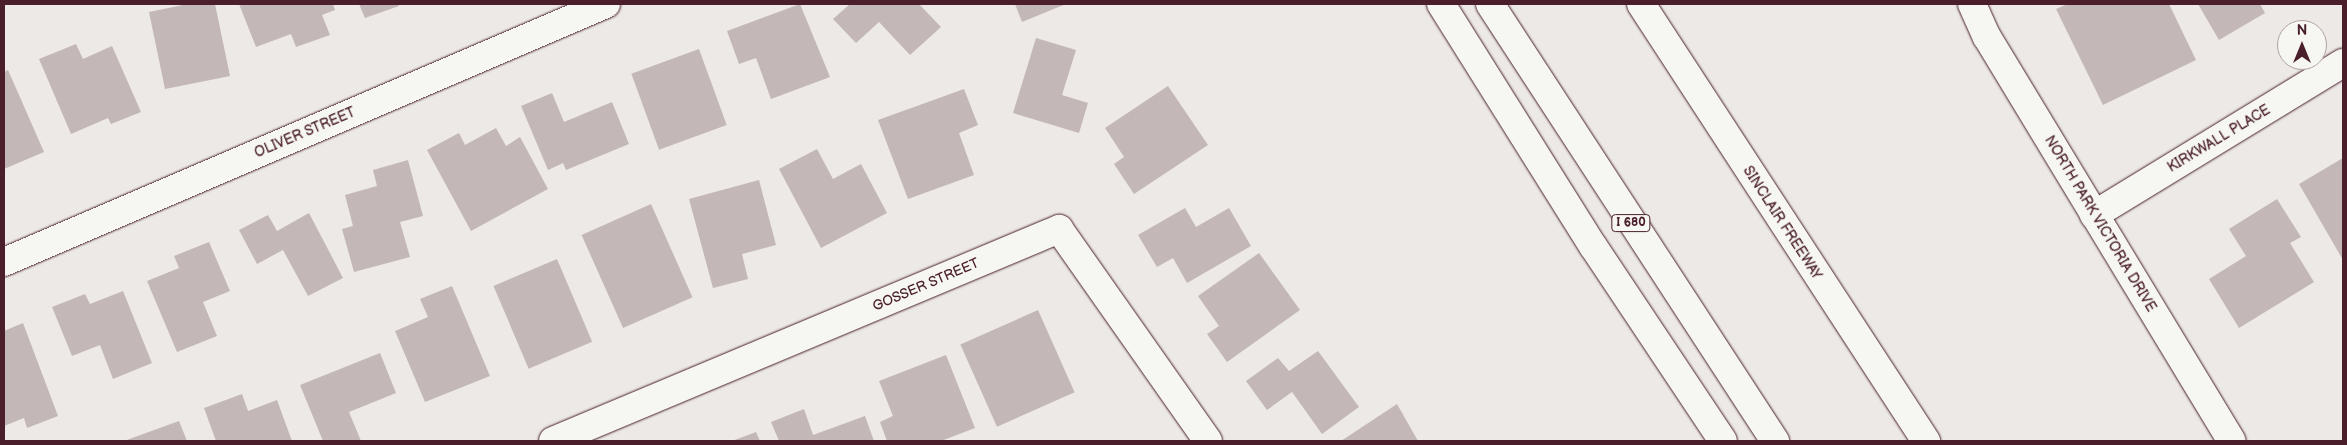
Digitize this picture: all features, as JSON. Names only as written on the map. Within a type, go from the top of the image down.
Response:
[{"type":"main road","name":"OLIVER STREET","points":[[4,262],[606,4]]},
{"type":"main road","points":[[1441,4],[1593,246],[1723,441]]},
{"type":"main road","name":"I 680","points":[[1490,4],[1775,441]]},
{"type":"main road","name":"SINCLAIR FREEWAY","points":[[1641,4],[1926,441]]},
{"type":"main road","name":"NORTH PARK VICTORIA DRIVE","points":[[1972,4],[1987,37],[2232,441]]},
{"type":"main road","name":"KIRKWALL PLACE","points":[[2094,215],[2343,63]]},
{"type":"main road","name":"GOSSER STREET","points":[[553,441],[1059,229],[1208,441]]},
{"type":"building","points":[[188,4],[215,4],[230,76],[165,89],[149,12]]},
{"type":"building","points":[[239,4],[333,4],[335,10],[322,15],[330,35],[296,47],[291,34],[256,47]]},
{"type":"building","points":[[359,4],[398,4],[399,6],[365,18]]},
{"type":"building","points":[[800,4],[830,77],[771,99],[756,58],[739,64],[727,31]]},
{"type":"building","points":[[850,4],[919,4],[941,27],[910,55],[879,22],[856,43],[833,19]]},
{"type":"building","points":[[1015,4],[1066,4],[1022,22]]},
{"type":"building","points":[[2068,4],[2169,4],[2196,60],[2103,105],[2056,9]]},
{"type":"building","points":[[2198,4],[2260,4],[2265,13],[2219,40]]},
{"type":"building","points":[[1036,38],[1076,50],[1062,95],[1088,103],[1079,133],[1013,113]]},
{"type":"building","points":[[76,44],[83,59],[112,46],[141,112],[111,124],[108,118],[71,134],[39,59]]},
{"type":"building","points":[[699,49],[727,125],[659,150],[631,74]]},
{"type":"building","points":[[8,70],[44,152],[4,169],[4,72]]},
{"type":"building","points":[[1168,86],[1208,145],[1134,194],[1114,164],[1124,157],[1105,128]]},
{"type":"building","points":[[964,89],[978,125],[959,133],[974,175],[908,199],[878,120]]},
{"type":"building","points":[[552,93],[564,122],[612,102],[629,144],[566,170],[563,163],[548,170],[521,106]]},
{"type":"building","points":[[496,128],[506,146],[520,137],[548,189],[471,231],[427,150],[459,133],[465,145]]},
{"type":"building","points":[[817,149],[833,179],[861,164],[887,213],[821,248],[779,169]]},
{"type":"building","points":[[2343,158],[2343,260],[2299,184]]},
{"type":"building","points":[[408,160],[423,216],[400,222],[410,257],[354,272],[342,229],[353,226],[345,195],[377,186],[373,170]]},
{"type":"building","points":[[759,180],[776,245],[742,254],[748,279],[713,288],[689,199]]},
{"type":"building","points":[[2277,199],[2301,237],[2290,243],[2314,282],[2239,328],[2209,279],[2246,256],[2229,229]]},
{"type":"building","points":[[651,204],[692,297],[623,328],[582,235]]},
{"type":"building","points":[[1185,208],[1196,227],[1229,208],[1251,246],[1187,283],[1173,258],[1157,267],[1138,235]]},
{"type":"building","points":[[309,213],[343,278],[308,296],[283,250],[257,264],[239,230],[268,215],[277,231]]},
{"type":"building","points":[[209,242],[230,291],[203,302],[217,336],[177,352],[147,281],[179,268],[174,256]]},
{"type":"building","points":[[1259,253],[1300,310],[1227,362],[1207,334],[1219,326],[1198,296]]},
{"type":"building","points":[[557,259],[592,342],[529,369],[493,286]]},
{"type":"building","points":[[452,286],[490,376],[425,402],[395,331],[428,317],[420,299]]},
{"type":"building","points":[[123,291],[152,363],[113,379],[100,345],[72,356],[52,307],[85,294],[90,304]]},
{"type":"building","points":[[1038,310],[1075,392],[997,427],[960,345]]},
{"type":"building","points":[[23,323],[58,416],[27,428],[24,418],[4,426],[4,331]]},
{"type":"building","points":[[1318,351],[1359,407],[1322,434],[1292,392],[1267,410],[1246,381],[1278,358],[1289,371]]},
{"type":"building","points":[[380,353],[396,393],[349,412],[361,441],[323,441],[300,385]]},
{"type":"building","points":[[946,355],[975,428],[941,441],[887,441],[880,422],[893,416],[879,381]]},
{"type":"building","points":[[242,394],[248,411],[277,400],[292,441],[216,441],[204,408]]},
{"type":"building","points":[[1397,404],[1418,441],[1341,441]]},
{"type":"building","points":[[804,409],[813,435],[865,416],[874,441],[779,441],[771,422]]},
{"type":"building","points":[[179,421],[187,441],[124,441]]},
{"type":"building","points":[[756,432],[760,441],[732,441]]}]
